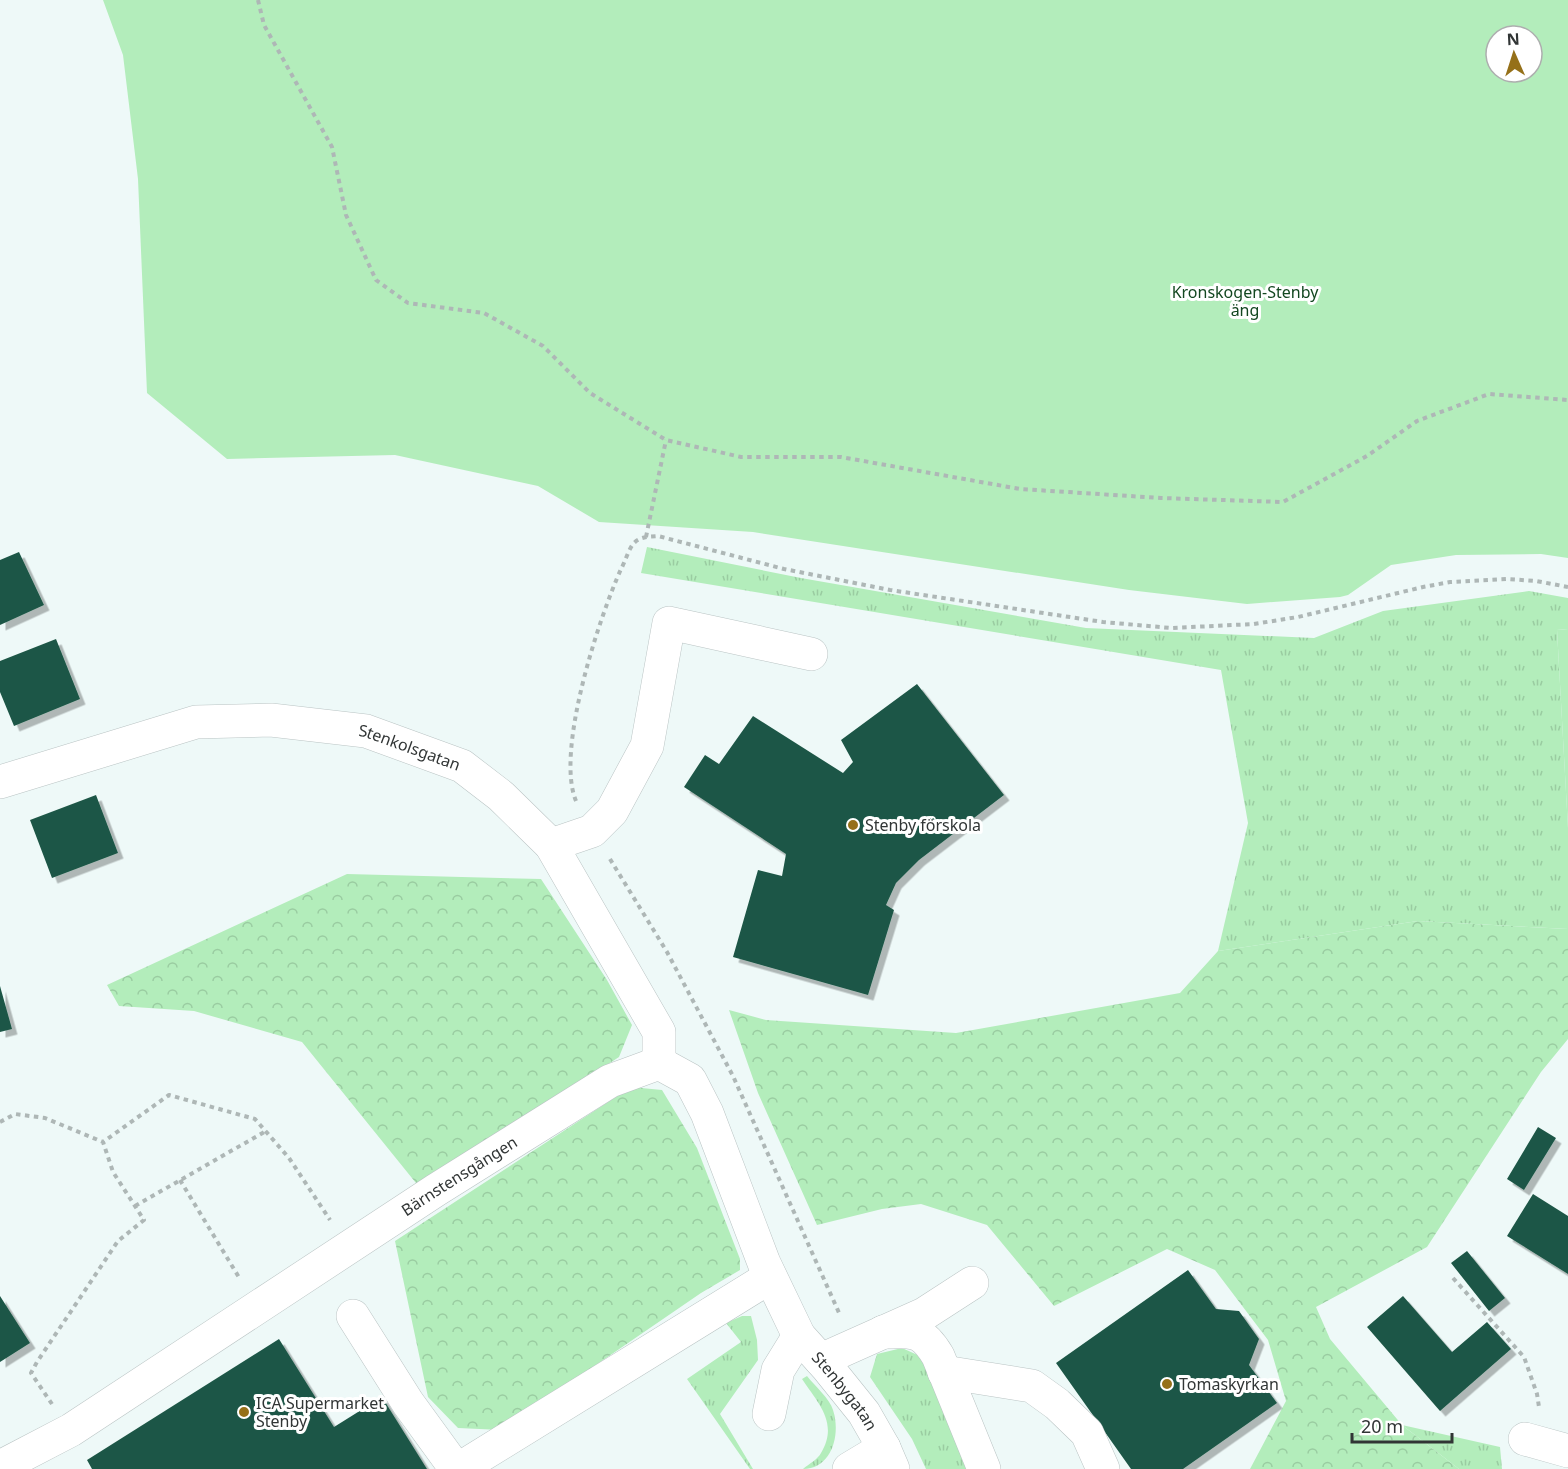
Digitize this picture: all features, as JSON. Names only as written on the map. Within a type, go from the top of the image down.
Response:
[{"type":"street","points":[[551,844],[592,831],[612,812],[646,746],[669,623],[811,654]]},
{"type":"street","name":"Stenkolsgatan","points":[[0,782],[196,722],[271,720],[366,732],[462,766],[501,796],[551,844],[659,1032],[658,1063]]},
{"type":"street","points":[[658,1063],[690,1080],[707,1113],[770,1276],[799,1336],[777,1370],[769,1414]]},
{"type":"street","name":"Bärnstensgången","points":[[0,1467],[69,1431],[610,1081],[658,1063]]},
{"type":"street","points":[[352,1316],[408,1403],[457,1469],[770,1276]]},
{"type":"street","points":[[821,1360],[924,1314],[972,1283]]},
{"type":"street","points":[[883,1332],[910,1332],[923,1336],[929,1341],[984,1469]]},
{"type":"street","name":"Stenbygatan","points":[[799,1336],[864,1413],[888,1459],[849,1469]]},
{"type":"street","points":[[944,1372],[1032,1386],[1057,1404],[1087,1433],[1103,1469]]},
{"type":"path","points":[[258,0],[264,26],[332,147],[346,215],[376,280],[408,303],[484,313],[543,346],[590,393],[666,440],[741,458],[841,457],[1020,489],[1161,498],[1283,502],[1367,456],[1417,421],[1489,393],[1568,400]]},
{"type":"path","points":[[646,537],[666,440]]},
{"type":"path","points":[[883,1332],[862,1331],[848,1324],[837,1311],[733,1076],[701,1013],[667,952],[580,813],[574,797],[570,780],[570,763],[585,675],[612,590],[633,545],[640,538],[658,536],[784,569],[890,590],[1103,622],[1171,628],[1232,626],[1298,617],[1450,582],[1507,579],[1568,587]]},
{"type":"path","points":[[103,1142],[169,1095],[255,1119],[289,1158],[349,1248]]},
{"type":"path","points":[[0,1122],[15,1113],[45,1118],[103,1142],[113,1173],[144,1220],[118,1241],[31,1373],[69,1431]]},
{"type":"path","points":[[135,1206],[266,1131]]},
{"type":"path","points":[[180,1180],[257,1308]]},
{"type":"path","points":[[1453,1278],[1524,1358],[1537,1395],[1545,1444]]},
{"type":"green space","name":"Kronskogen-Stenby äng","points":[[103,0],[1568,0],[1568,558],[1541,554],[1456,555],[1391,565],[1348,595],[1340,597],[1247,604],[1129,590],[753,532],[599,522],[538,486],[395,455],[227,459],[147,393],[138,179],[123,55]]},
{"type":"green space","points":[[647,547],[801,578],[1086,628],[1314,638],[1383,611],[1529,591],[1568,598],[1568,629],[1557,630],[1568,828],[1568,929],[1418,921],[1218,951],[1248,823],[1221,670],[641,573]]},
{"type":"green space","points":[[1568,629],[1568,828],[1557,630]]},
{"type":"green space","points":[[347,874],[541,879],[607,980],[632,1025],[619,1057],[420,1188],[302,1042],[194,1011],[119,1006],[107,985]]},
{"type":"green space","points":[[1418,921],[1568,929],[1568,1039],[1541,1072],[1427,1247],[1316,1307],[1330,1339],[1402,1425],[1459,1469],[1250,1469],[1286,1401],[1268,1340],[1215,1270],[1167,1249],[1054,1306],[987,1225],[921,1204],[882,1209],[817,1225],[758,1093],[729,1010],[766,1020],[956,1033],[1180,993],[1218,951]]},
{"type":"green space","points":[[631,1087],[662,1090],[697,1148],[740,1259],[740,1270],[701,1293],[501,1430],[458,1428],[428,1397],[395,1241]]},
{"type":"green space","points":[[742,1316],[751,1316],[757,1340],[758,1360],[720,1414],[753,1469],[750,1469],[687,1379],[741,1342],[726,1323]]},
{"type":"green space","points":[[902,1348],[922,1357],[970,1469],[926,1469],[912,1439],[870,1377],[877,1354]]},
{"type":"green space","points":[[807,1376],[831,1406],[836,1429],[835,1439],[827,1457],[813,1467],[803,1469],[820,1455],[828,1432],[820,1405],[802,1379]]},
{"type":"green space","points":[[1402,1425],[1500,1447],[1502,1469],[1459,1469]]},
{"type":"building","points":[[19,552],[44,605],[0,625],[0,560]]},
{"type":"building","points":[[56,639],[80,699],[14,726],[0,692],[0,661]]},
{"type":"building","name":"Stenby förskola","points":[[917,684],[1004,795],[919,860],[896,883],[886,905],[894,910],[868,995],[733,957],[758,870],[782,876],[786,854],[684,787],[705,755],[719,764],[753,716],[843,773],[853,762],[841,740]]},
{"type":"building","points":[[96,795],[118,853],[52,878],[30,820]]},
{"type":"building","points":[[0,986],[12,1029],[0,1032]]},
{"type":"building","points":[[1538,1127],[1556,1138],[1524,1190],[1507,1179]]},
{"type":"building","points":[[1533,1194],[1568,1216],[1568,1274],[1507,1236]]},
{"type":"building","points":[[1467,1251],[1505,1298],[1489,1311],[1451,1263]]},
{"type":"building","name":"Tomaskyrkan","points":[[1188,1270],[1216,1309],[1239,1311],[1259,1339],[1249,1365],[1277,1403],[1183,1469],[1131,1469],[1056,1363]]},
{"type":"building","points":[[0,1296],[30,1343],[0,1362]]},
{"type":"building","points":[[1403,1296],[1452,1352],[1487,1322],[1511,1349],[1440,1411],[1367,1327]]},
{"type":"building","name":"ICA Supermarket Stenby","points":[[279,1339],[334,1427],[382,1397],[427,1469],[92,1469],[87,1460]]},
{"type":"place","name":"Stenby förskola","points":[[853,825]]},
{"type":"place","name":"Tomaskyrkan","points":[[1167,1384]]},
{"type":"place","name":"ICA Supermarket Stenby","points":[[244,1412]]}]
